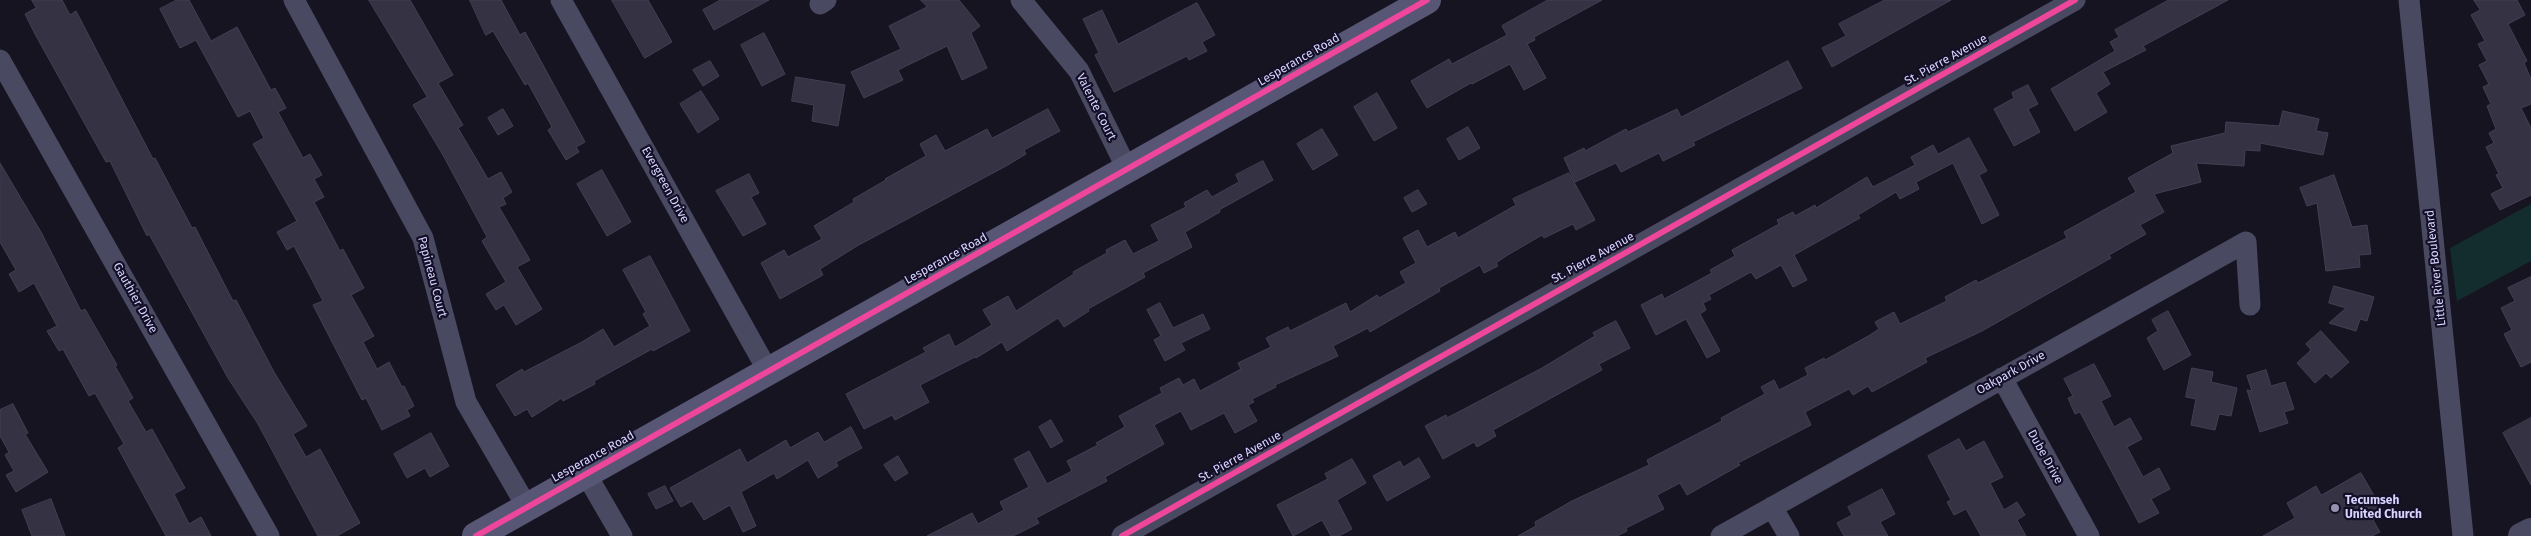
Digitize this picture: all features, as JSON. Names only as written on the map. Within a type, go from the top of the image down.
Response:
[{"type":"main road","name":"Lesperance Road","points":[[476,536],[1427,0]]},
{"type":"street","name":"Papineau Court","points":[[294,0],[423,238],[466,402],[527,507]]},
{"type":"street","name":"Evergreen Drive","points":[[561,0],[768,371]]},
{"type":"street","name":"Valente Court","points":[[1021,0],[1079,71],[1128,170]]},
{"type":"street","name":"St. Pierre Avenue","points":[[1122,536],[2075,0]]},
{"type":"street","name":"Little River Boulevard","points":[[2409,0],[2463,536]]},
{"type":"street","name":"Gauthier Drive","points":[[0,60],[269,536]]},
{"type":"street","name":"Oakpark Drive","points":[[1721,536],[2246,242],[2250,305]]},
{"type":"street","name":"Dube Drive","points":[[2002,378],[2089,536]]},
{"type":"street","points":[[586,474],[622,536]]},
{"type":"street","points":[[1772,507],[1789,536]]},
{"type":"street","points":[[2521,536],[2531,530]]},
{"type":"green space","points":[[2531,204],[2531,261],[2457,301],[2450,248]]},
{"type":"building","points":[[32,0],[62,0],[70,15],[76,11],[153,159],[155,158],[192,228],[195,227],[233,301],[236,300],[274,372],[307,426],[293,434],[306,457],[320,449],[360,523],[337,536],[318,536],[258,424],[228,378],[149,234],[147,236],[110,161],[106,162],[35,34],[25,14],[36,8]]},
{"type":"building","points":[[177,0],[189,0],[211,41],[237,27],[271,90],[275,88],[286,108],[278,112],[303,158],[310,154],[322,175],[314,179],[324,197],[314,202],[340,251],[343,249],[364,288],[351,295],[374,336],[363,342],[377,369],[389,362],[414,406],[407,410],[410,416],[382,430],[366,398],[362,400],[313,305],[323,301],[294,246],[287,250],[277,232],[297,221],[253,144],[264,138],[250,111],[238,117],[196,40],[180,48],[160,9]]},
{"type":"building","points":[[369,0],[410,0],[453,75],[438,83],[463,125],[458,128],[488,179],[501,172],[512,192],[503,198],[506,204],[499,207],[530,260],[517,267],[542,309],[516,325],[504,305],[496,310],[486,294],[506,282],[482,241],[487,237],[443,155],[413,105],[427,97]]},
{"type":"building","points":[[470,0],[501,0],[520,35],[525,32],[585,142],[576,147],[579,152],[566,160],[548,130],[552,127],[528,83],[525,85],[493,31],[486,35]]},
{"type":"building","points":[[612,0],[648,0],[672,42],[645,58]]},
{"type":"building","points":[[721,0],[769,0],[714,30],[703,10]]},
{"type":"building","points":[[921,0],[959,0],[980,26],[971,33],[987,68],[962,80],[947,46],[898,70],[903,80],[864,98],[851,72],[901,49],[889,26],[927,7]]},
{"type":"building","points":[[1548,0],[1602,0],[1534,37],[1535,40],[1527,44],[1546,78],[1524,90],[1510,64],[1427,108],[1411,81],[1449,59],[1452,64],[1507,35],[1502,26]]},
{"type":"building","points":[[1885,0],[1951,0],[1832,67],[1822,48],[1846,36],[1839,24]]},
{"type":"building","points":[[2169,0],[2228,0],[2143,46],[2146,50],[2103,72],[2110,84],[2096,93],[2107,112],[2075,131],[2051,89],[2115,51],[2110,42],[2119,37],[2115,30]]},
{"type":"building","points":[[2474,0],[2517,0],[2525,15],[2508,24],[2527,61],[2524,63],[2531,79],[2531,104],[2521,108],[2531,128],[2531,195],[2500,210],[2491,194],[2503,188],[2496,175],[2499,174],[2486,147],[2494,143],[2489,133],[2496,129],[2487,106],[2491,104],[2483,87],[2489,84],[2479,65],[2487,61],[2478,44],[2485,41],[2471,15],[2480,10]]},
{"type":"building","points":[[1197,3],[1215,35],[1202,42],[1207,51],[1189,60],[1187,56],[1114,92],[1095,55],[1099,53],[1083,19],[1102,10],[1118,44]]},
{"type":"building","points":[[764,33],[785,74],[762,86],[741,45]]},
{"type":"building","points":[[710,61],[719,76],[703,86],[693,70]]},
{"type":"building","points":[[1788,61],[1802,88],[1693,142],[1695,145],[1663,161],[1659,153],[1621,172],[1616,163],[1575,182],[1564,158],[1584,148],[1585,151],[1626,129],[1628,132],[1677,109],[1681,117]]},
{"type":"building","points":[[796,77],[845,85],[838,126],[812,121],[814,105],[792,101]]},
{"type":"building","points":[[2028,85],[2038,104],[2028,109],[2040,132],[2014,146],[1994,109],[2014,98],[2012,93]]},
{"type":"building","points":[[701,91],[719,119],[698,133],[680,104]]},
{"type":"building","points":[[1377,93],[1397,128],[1374,141],[1354,107]]},
{"type":"building","points":[[503,109],[513,126],[498,135],[488,118]]},
{"type":"building","points":[[1048,109],[1060,131],[1024,150],[1026,154],[1006,166],[857,246],[820,269],[823,275],[780,299],[761,263],[784,250],[788,257],[822,239],[814,226],[854,202],[853,199],[885,179],[926,156],[920,144],[936,135],[945,151],[987,129],[992,138]]},
{"type":"building","points":[[2283,111],[2319,119],[2316,131],[2328,133],[2323,155],[2260,143],[2260,151],[2245,150],[2244,166],[2196,163],[2201,182],[2154,194],[2164,212],[2140,225],[2146,234],[2109,255],[2111,258],[1982,331],[1925,358],[1927,362],[1872,392],[1868,386],[1853,395],[1849,389],[1805,412],[1811,425],[1738,463],[1740,465],[1687,495],[1680,483],[1657,495],[1664,509],[1626,528],[1627,531],[1617,536],[1518,536],[1536,526],[1535,522],[1572,501],[1649,465],[1647,460],[1722,421],[1721,418],[1765,394],[1761,387],[1774,380],[1779,390],[1808,375],[1805,368],[1824,358],[1825,360],[1879,329],[1875,322],[1894,312],[1900,324],[1947,301],[1945,297],[1976,280],[1978,283],[2067,238],[2064,232],[2136,192],[2128,178],[2173,153],[2171,146],[2225,133],[2226,122],[2279,126]]},
{"type":"building","points":[[1468,127],[1480,148],[1459,160],[1447,139]]},
{"type":"building","points":[[1322,129],[1338,155],[1313,170],[1297,144]]},
{"type":"building","points":[[1969,138],[1987,171],[1979,175],[1999,215],[1982,224],[1953,163],[1916,182],[1919,189],[1900,199],[1896,192],[1858,215],[1860,218],[1794,255],[1807,280],[1793,287],[1781,265],[1756,279],[1751,272],[1709,295],[1711,299],[1703,303],[1706,310],[1700,314],[1720,351],[1707,358],[1686,319],[1656,335],[1641,305],[1662,294],[1664,299],[1712,273],[1710,270],[1735,256],[1732,250],[1779,224],[1777,220],[1793,212],[1795,216],[1815,205],[1816,208],[1867,177],[1873,187],[1915,165],[1911,157],[1933,145],[1938,154]]},
{"type":"building","points":[[1263,161],[1273,180],[1219,210],[1220,212],[1185,232],[1192,247],[1143,273],[1145,277],[1088,309],[1089,311],[1064,327],[1058,318],[1007,351],[1002,342],[976,358],[920,385],[929,402],[895,420],[892,415],[864,429],[846,394],[926,352],[923,348],[949,334],[955,347],[992,325],[983,310],[1008,296],[1016,311],[1074,274],[1073,272],[1107,253],[1106,250],[1125,240],[1133,254],[1159,241],[1151,225],[1186,207],[1184,203],[1207,190],[1212,197],[1239,182],[1236,175]]},
{"type":"building","points":[[0,163],[41,232],[81,311],[85,309],[117,365],[115,366],[133,398],[128,401],[146,432],[152,429],[185,488],[174,494],[189,524],[201,517],[211,536],[166,536],[118,448],[124,444],[95,393],[89,396],[63,349],[59,351],[47,331],[57,326],[34,283],[19,292],[9,274],[16,270],[0,242]]},
{"type":"building","points":[[602,170],[631,222],[607,236],[577,184]]},
{"type":"building","points":[[1569,173],[1595,220],[1576,230],[1573,224],[1544,238],[1542,235],[1496,263],[1498,266],[1484,273],[1480,265],[1439,288],[1440,291],[1370,332],[1368,328],[1333,346],[1338,356],[1275,385],[1276,387],[1252,399],[1254,402],[1248,405],[1257,421],[1235,433],[1224,413],[1191,430],[1181,411],[1154,425],[1164,444],[1105,477],[1107,481],[1036,518],[1039,523],[1013,536],[927,536],[972,513],[978,524],[1004,510],[1000,502],[1029,487],[1014,459],[1029,451],[1047,484],[1072,471],[1067,461],[1098,445],[1096,443],[1125,427],[1119,416],[1162,393],[1160,388],[1179,378],[1183,385],[1194,379],[1200,391],[1241,369],[1238,363],[1271,347],[1266,338],[1288,327],[1290,331],[1346,303],[1350,312],[1377,295],[1379,298],[1406,283],[1400,272],[1416,263],[1403,238],[1418,230],[1427,247],[1455,232],[1458,238],[1516,205],[1513,199]]},
{"type":"building","points":[[749,174],[759,193],[751,197],[766,224],[743,236],[716,191]]},
{"type":"building","points":[[2334,175],[2352,227],[2367,225],[2371,254],[2359,255],[2360,267],[2326,271],[2317,203],[2307,206],[2300,188]]},
{"type":"building","points":[[1418,190],[1427,204],[1412,212],[1404,198]]},
{"type":"building","points":[[650,256],[690,331],[653,351],[652,349],[594,381],[595,384],[563,401],[562,398],[532,417],[527,409],[515,416],[496,385],[522,369],[524,372],[603,329],[614,347],[650,326],[643,314],[646,312],[623,270]]},
{"type":"building","points":[[2531,277],[2531,362],[2521,367],[2504,334],[2512,330],[2501,308],[2515,301],[2508,288]]},
{"type":"building","points":[[2334,286],[2374,297],[2367,321],[2360,319],[2356,331],[2329,323],[2346,308],[2329,303]]},
{"type":"building","points":[[1160,303],[1173,328],[1203,314],[1210,329],[1181,343],[1185,350],[1165,361],[1154,340],[1161,336],[1147,310]]},
{"type":"building","points":[[2168,311],[2191,355],[2164,370],[2147,338],[2158,331],[2152,320]]},
{"type":"building","points":[[1616,321],[1630,348],[1599,364],[1602,370],[1493,430],[1496,436],[1477,447],[1474,442],[1443,459],[1425,426],[1446,415],[1447,418],[1542,368],[1595,336],[1593,333]]},
{"type":"building","points":[[2321,331],[2349,362],[2331,378],[2326,373],[2315,383],[2297,363],[2311,350],[2306,344]]},
{"type":"building","points":[[2094,364],[2111,396],[2101,401],[2114,427],[2130,418],[2142,439],[2127,447],[2143,477],[2159,468],[2170,489],[2151,499],[2159,513],[2139,523],[2080,412],[2075,414],[2068,398],[2073,396],[2064,379]]},
{"type":"building","points":[[2192,368],[2213,372],[2211,382],[2237,388],[2231,416],[2219,414],[2215,430],[2191,425],[2196,399],[2186,397]]},
{"type":"building","points":[[2266,370],[2271,386],[2285,382],[2294,409],[2284,412],[2288,423],[2260,432],[2247,390],[2252,391],[2247,376]]},
{"type":"building","points":[[13,404],[28,433],[25,434],[48,472],[16,492],[6,475],[14,471],[5,455],[9,452],[0,436],[0,410]]},
{"type":"building","points":[[2531,418],[2531,485],[2503,433]]},
{"type":"building","points":[[1051,420],[1063,441],[1051,448],[1039,427]]},
{"type":"building","points":[[851,427],[862,448],[836,462],[838,466],[818,478],[808,460],[777,479],[774,473],[741,492],[756,526],[743,532],[730,505],[704,520],[692,501],[681,507],[670,488],[740,449],[747,463],[786,440],[790,448],[818,432],[824,442]]},
{"type":"building","points":[[431,433],[449,466],[430,477],[425,468],[407,478],[394,454]]},
{"type":"building","points":[[1959,439],[1966,451],[1984,441],[2003,477],[1990,483],[2004,510],[2017,502],[2025,515],[2017,520],[2026,536],[1981,536],[1966,509],[1954,515],[1947,502],[1951,500],[1928,456]]},
{"type":"building","points":[[898,456],[908,473],[895,481],[884,465]]},
{"type":"building","points":[[1419,458],[1430,477],[1387,501],[1373,476],[1400,461],[1403,467]]},
{"type":"building","points":[[1352,459],[1366,483],[1337,500],[1352,529],[1339,536],[1331,536],[1322,520],[1293,536],[1277,505],[1328,479],[1325,474]]},
{"type":"building","name":"Tecumseh United Church","points":[[2361,473],[2384,513],[2373,520],[2380,532],[2372,536],[2263,536],[2295,518],[2287,503],[2316,486],[2321,495]]},
{"type":"building","points":[[665,486],[673,501],[656,509],[648,494]]},
{"type":"building","points":[[1882,489],[1895,514],[1880,522],[1888,536],[1844,536],[1837,523],[1852,515],[1848,507]]},
{"type":"building","points":[[51,499],[65,536],[32,536],[22,510]]},
{"type":"cycle path","points":[[476,536],[1427,0]]},
{"type":"cycle path","points":[[1122,536],[2075,0]]},
{"type":"place","name":"Tecumseh United Church","points":[[2335,508]]}]
